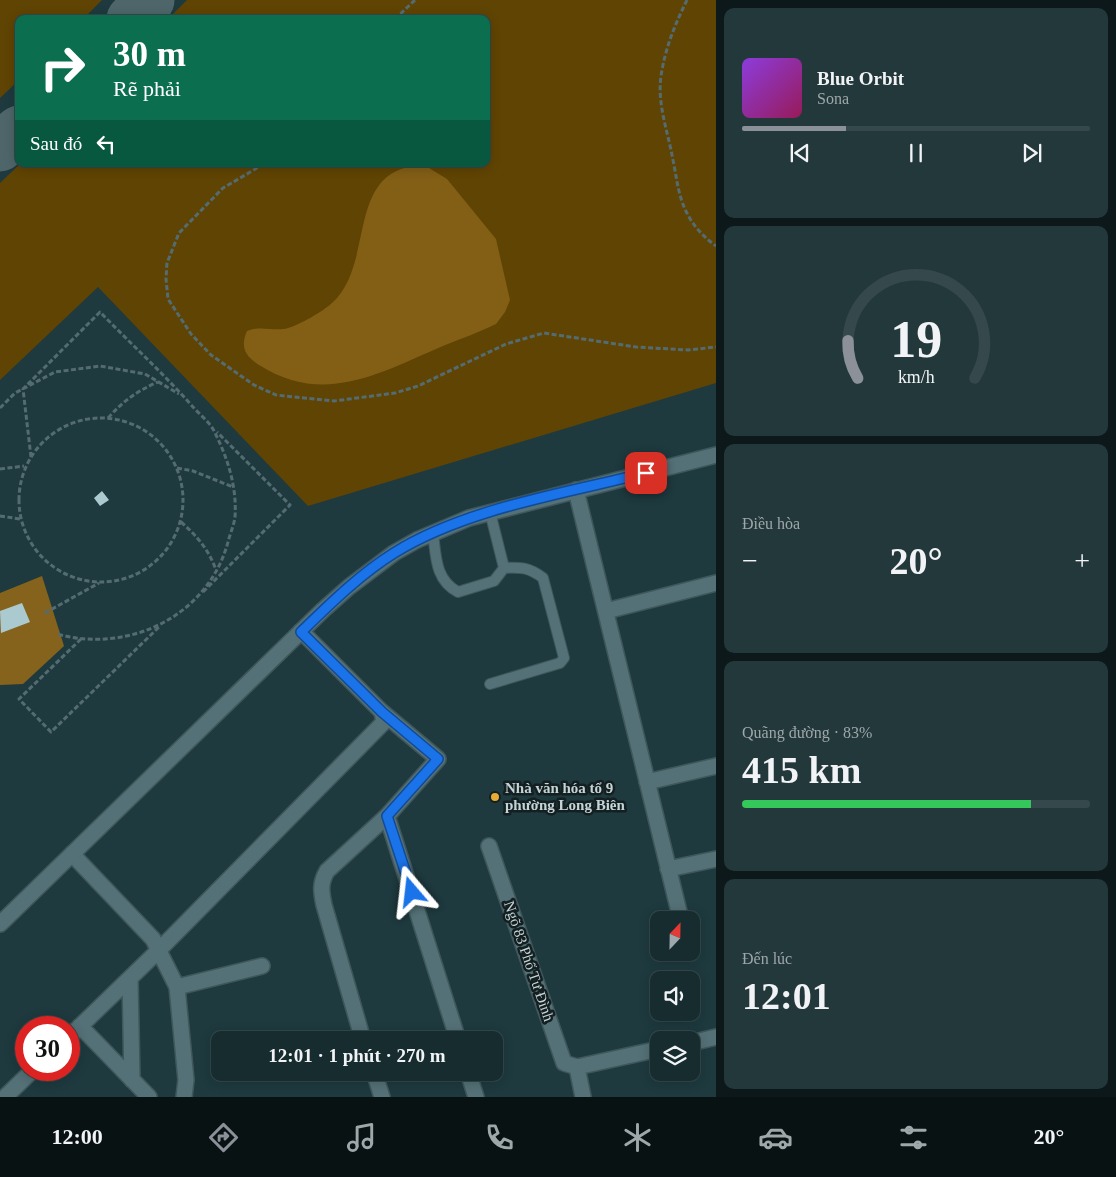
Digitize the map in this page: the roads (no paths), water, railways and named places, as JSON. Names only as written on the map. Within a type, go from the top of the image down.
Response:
[{"type":"street","points":[[0,924],[301,632],[376,565],[402,548],[433,533],[490,512],[716,455]]},
{"type":"street","points":[[576,490],[679,911]]},
{"type":"street","points":[[606,611],[716,583]]},
{"type":"street","points":[[301,632],[382,712],[438,759],[387,816],[333,865],[322,880],[320,890],[360,1031]]},
{"type":"street","points":[[149,1097],[80,1026],[159,950],[384,722],[382,712]]},
{"type":"street","points":[[647,782],[716,766]]},
{"type":"street","points":[[387,816],[455,1031]]},
{"type":"street","name":"Ngõ 83 Phố Tư Đình","points":[[489,846],[564,1063],[577,1067]]},
{"type":"street","points":[[72,854],[145,930],[159,950],[177,987],[186,1080],[184,1097]]},
{"type":"street","points":[[668,869],[716,859]]},
{"type":"street","points":[[177,987],[262,966]]},
{"type":"street","points":[[130,978],[132,1080]]},
{"type":"street","points":[[700,1040],[716,1037]]},
{"type":"street","points":[[583,1097],[577,1067],[650,1052]]},
{"type":"street","points":[[4,1097],[21,1081]]},
{"type":"street","points":[[377,1081],[382,1097]]},
{"type":"street","points":[[471,1081],[476,1097]]},
{"type":"lane","points":[[490,512],[504,568]]},
{"type":"lane","points":[[433,533],[440,576],[448,586],[458,592],[494,581],[504,568],[525,567],[533,570],[542,578],[564,658],[560,664],[490,684]]},
{"type":"place","name":"Nhà văn hóa tổ 9 phường Long Biên","points":[[495,797]]}]
